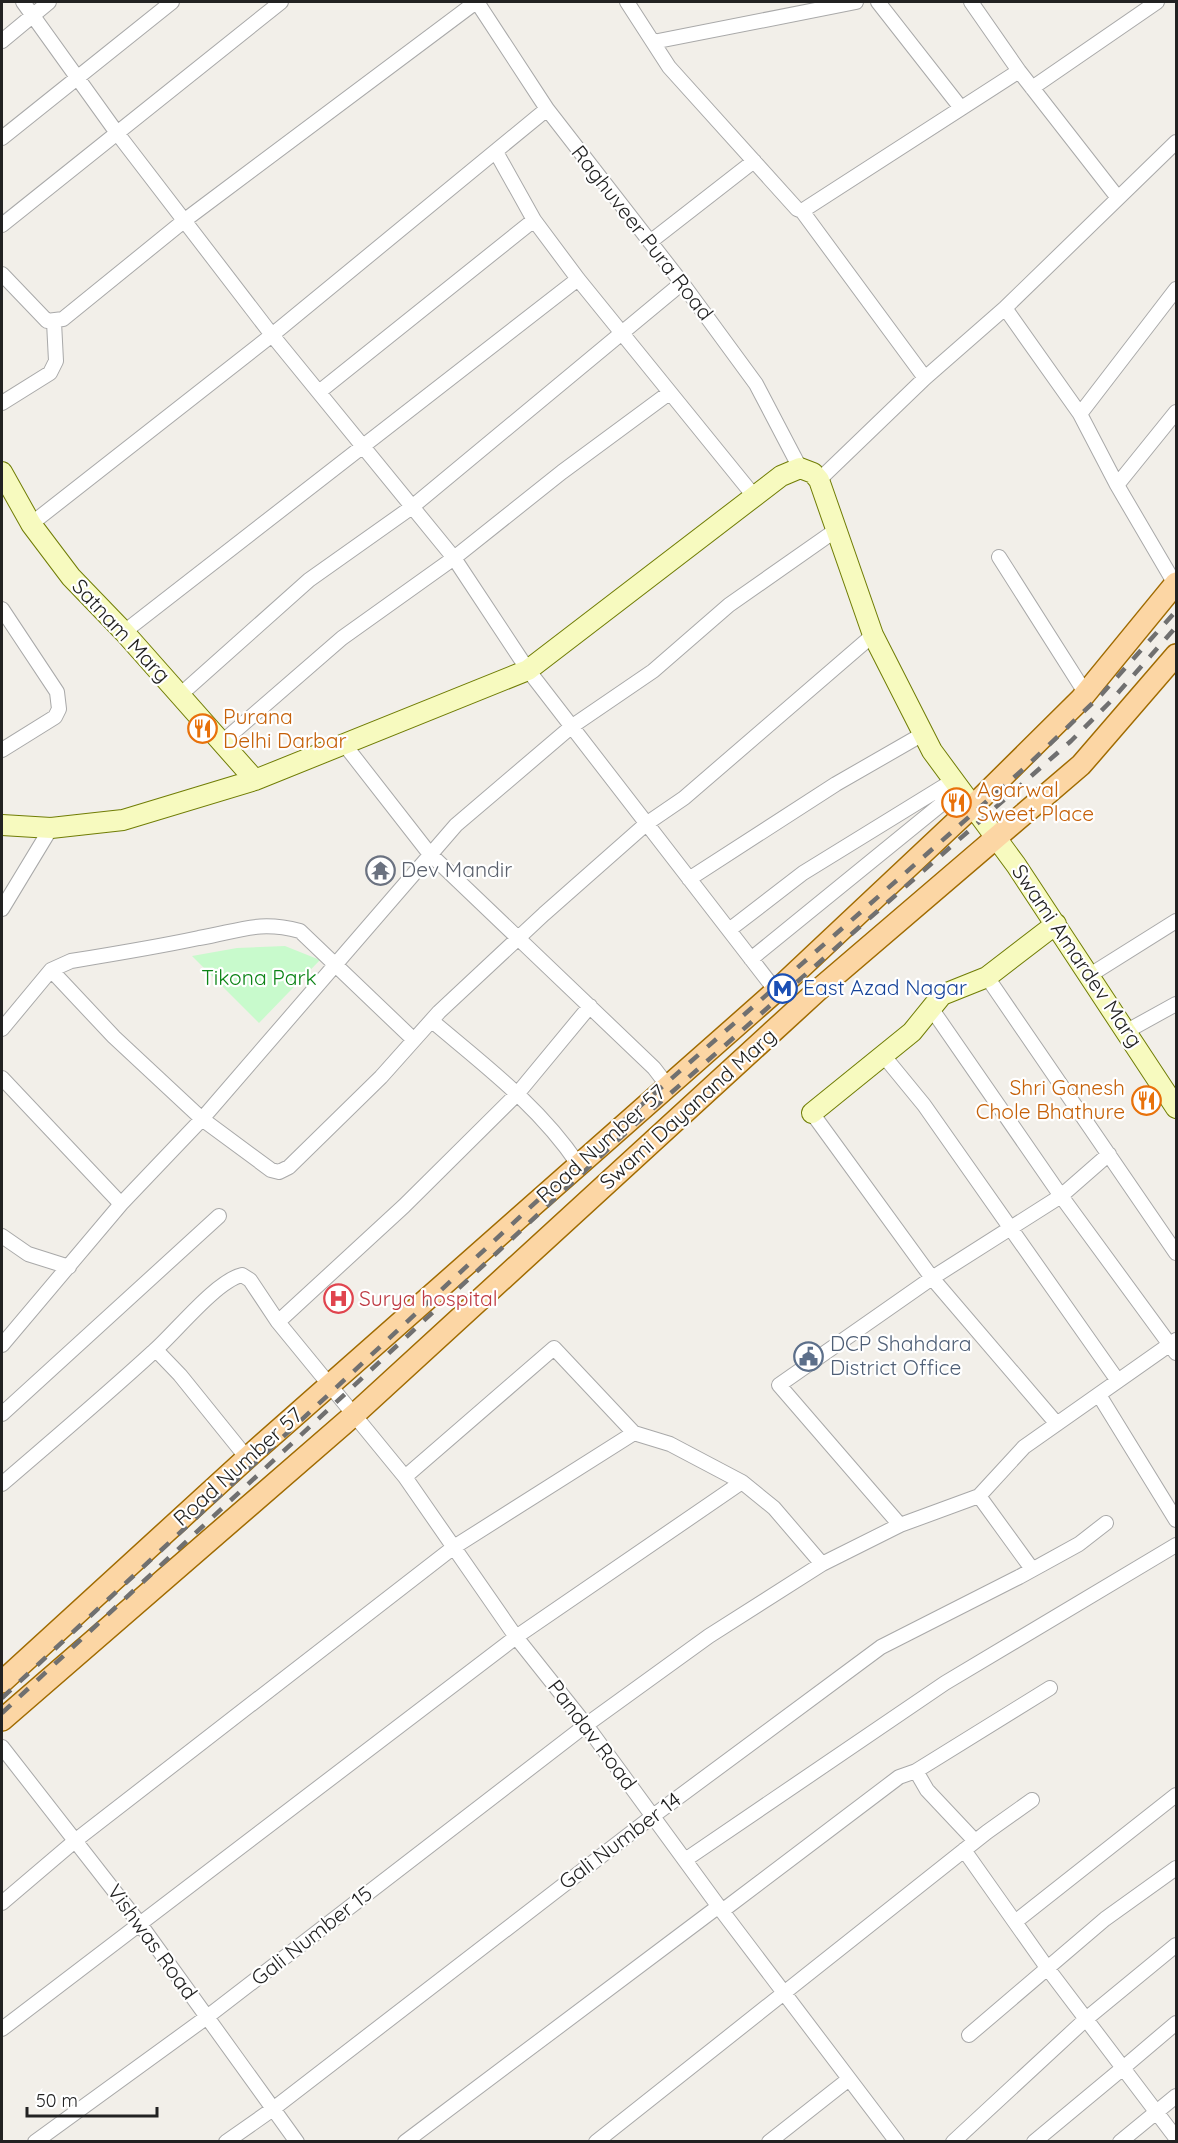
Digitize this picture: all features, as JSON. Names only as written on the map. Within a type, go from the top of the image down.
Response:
[{"type":"main road","name":"Road Number 57","points":[[2,1682],[247,1458],[776,991],[974,805],[1086,694],[1176,584]]},
{"type":"main road","name":"Swami Dayanand Marg","points":[[361,1421],[817,991],[1081,765],[1176,655]]},
{"type":"main road","name":"Road Number 57","points":[[2,1720],[361,1421]]},
{"type":"street","points":[[23,2],[75,77],[272,335],[454,558],[528,670],[776,991]]},
{"type":"street","points":[[2,41],[49,2]]},
{"type":"street","points":[[2,138],[75,77],[172,2]]},
{"type":"street","points":[[2,225],[281,2]]},
{"type":"street","points":[[2,274],[40,316],[47,321],[63,319],[185,220],[477,2]]},
{"type":"street","name":"Raghuveer Pura Road","points":[[477,2],[547,109],[682,283],[756,384],[800,468]]},
{"type":"street","points":[[627,2],[669,67],[802,212],[925,378]]},
{"type":"street","points":[[653,42],[855,2]]},
{"type":"street","points":[[878,2],[962,108]]},
{"type":"street","points":[[971,2],[1019,71],[1118,198]]},
{"type":"street","points":[[1032,88],[1157,2]]},
{"type":"street","points":[[802,212],[1019,71]]},
{"type":"street","points":[[31,524],[272,335],[547,109]]},
{"type":"street","points":[[819,480],[925,378],[1005,308],[1176,142]]},
{"type":"street","points":[[496,152],[534,220],[578,279],[754,496]]},
{"type":"street","points":[[650,242],[754,161]]},
{"type":"street","points":[[319,392],[534,220]]},
{"type":"street","points":[[124,632],[296,500],[362,444],[578,279]]},
{"type":"street","points":[[180,695],[309,580],[411,507],[682,283]]},
{"type":"street","points":[[1080,414],[1176,289]]},
{"type":"street","points":[[1005,308],[1080,414],[1117,485],[1176,584]]},
{"type":"street","points":[[2,403],[50,373],[56,361],[54,321]]},
{"type":"street","points":[[221,742],[342,638],[454,558],[562,472],[669,393]]},
{"type":"street","points":[[1117,485],[1176,412]]},
{"type":"street","points":[[2,825],[51,828],[123,820],[255,780],[528,670],[754,496],[781,476],[800,468],[813,473],[819,480],[873,635],[923,734],[974,805]]},
{"type":"street","name":"Satnam Marg","points":[[2,472],[31,524],[71,577],[124,632],[255,780]]},
{"type":"street","points":[[2,1345],[121,1204],[202,1119],[334,963],[411,880],[429,853],[456,825],[571,727],[653,671],[729,605],[836,530]]},
{"type":"street","points":[[999,558],[1086,694]]},
{"type":"street","points":[[2,609],[57,692],[59,709],[55,717],[2,750]]},
{"type":"street","points":[[51,970],[114,1037],[202,1119],[271,1170],[279,1172],[298,1159],[381,1077],[432,1021],[517,938],[646,824],[684,798],[873,635]]},
{"type":"street","points":[[689,879],[836,784],[923,734]]},
{"type":"street","points":[[344,744],[429,853],[654,1068],[667,1085]]},
{"type":"street","points":[[729,930],[803,873],[957,784]]},
{"type":"street","points":[[751,958],[957,784]]},
{"type":"street","name":"Swami Amardev Marg","points":[[974,805],[1173,1096]]},
{"type":"street","points":[[2,909],[51,828]]},
{"type":"street","points":[[1090,975],[1176,921]]},
{"type":"street","points":[[2,1029],[51,970],[71,961],[202,938],[250,926],[274,924],[300,931],[414,1040]]},
{"type":"street","points":[[1056,924],[987,977],[942,995],[912,1032],[812,1113],[932,1278],[1057,1424]]},
{"type":"street","points":[[987,977],[1176,1253]]},
{"type":"street","points":[[1127,1030],[1176,1004]]},
{"type":"street","points":[[278,1322],[404,1206],[518,1093],[590,1006]]},
{"type":"street","points":[[931,1008],[1061,1196],[1174,1346],[1118,1381],[1024,1447],[979,1496],[1032,1569]]},
{"type":"street","points":[[432,1021],[518,1093],[567,1148],[578,1164]]},
{"type":"street","points":[[883,1055],[924,1105],[1118,1381]]},
{"type":"street","points":[[2,1078],[121,1204]]},
{"type":"street","points":[[900,1525],[779,1385],[932,1278],[1061,1196],[1109,1155]]},
{"type":"street","points":[[2,1414],[219,1216]]},
{"type":"street","points":[[2,1236],[28,1254],[69,1267]]},
{"type":"street","name":"Pandav Road","points":[[156,1350],[233,1277],[242,1275],[250,1280],[278,1322],[405,1477],[516,1637],[586,1725],[897,2142]]},
{"type":"street","points":[[405,1477],[554,1348],[634,1433],[669,1444],[742,1482],[774,1508],[822,1564]]},
{"type":"street","points":[[2,1484],[156,1350],[180,1375],[247,1458]]},
{"type":"street","points":[[1099,1395],[1176,1520]]},
{"type":"street","points":[[2,1903],[76,1840],[454,1547],[634,1433]]},
{"type":"street","points":[[2,2029],[516,1637],[742,1482]]},
{"type":"street","name":"Gali Number 15","points":[[35,2142],[207,2017],[586,1725],[709,1636],[822,1564],[900,1525],[979,1496]]},
{"type":"street","name":"Gali Number 14","points":[[226,2142],[273,2109],[653,1816],[881,1647],[1079,1544],[1106,1523]]},
{"type":"street","points":[[685,1860],[945,1683],[1176,1545]]},
{"type":"street","points":[[405,2142],[898,1777],[916,1771],[1050,1688]]},
{"type":"street","name":"Vishwas Road","points":[[5,1750],[140,1924],[297,2142]]},
{"type":"street","points":[[916,1771],[927,1790],[975,1841]]},
{"type":"street","points":[[596,2142],[975,1841],[1032,1800]]},
{"type":"street","points":[[1015,1922],[1175,1801]]},
{"type":"street","points":[[964,1850],[1047,1970],[1176,2138]]},
{"type":"street","points":[[969,2035],[1106,1919],[1176,1869]]},
{"type":"street","points":[[953,2142],[1086,2019],[1176,1945]]},
{"type":"street","points":[[1034,2142],[1176,2023]]},
{"type":"street","points":[[769,2142],[849,2079]]},
{"type":"street","points":[[1120,2142],[1176,2097]]},
{"type":"green space","name":"Tikona Park","points":[[285,946],[320,960],[259,1023],[192,956],[237,948]]},
{"type":"railway","points":[[2,1698],[622,1122],[1028,765],[1101,695],[1176,611]]},
{"type":"railway","points":[[2,1713],[631,1128],[1071,741],[1109,703],[1176,627]]},
{"type":"place","name":"Purana Delhi Darbar","points":[[202,729]]},
{"type":"place","name":"Agarwal Sweet Place","points":[[956,802]]},
{"type":"place","name":"Dev Mandir","points":[[380,870]]},
{"type":"place","name":"East Azad Nagar","points":[[782,988]]},
{"type":"place","name":"Shri Ganesh Chole Bhathure","points":[[1146,1100]]},
{"type":"place","name":"Surya hospital","points":[[338,1299]]},
{"type":"place","name":"DCP Shahdara District Office","points":[[809,1356]]}]
